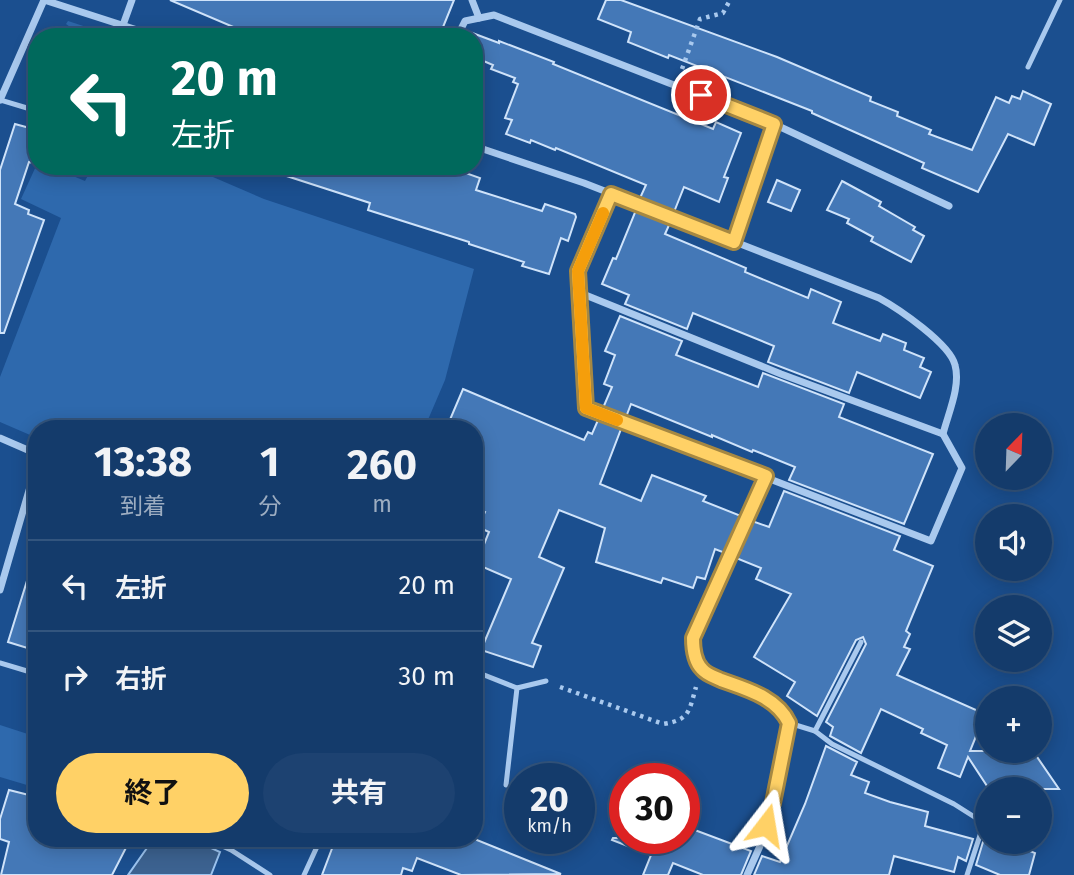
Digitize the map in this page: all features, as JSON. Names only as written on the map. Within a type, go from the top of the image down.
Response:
[{"type":"street","points":[[32,28],[44,0],[132,28]]},
{"type":"street","points":[[123,25],[132,0]]},
{"type":"street","points":[[472,0],[479,18]]},
{"type":"street","points":[[462,28],[465,21],[494,15],[774,124],[949,206]]},
{"type":"street","points":[[0,100],[28,36]]},
{"type":"street","points":[[734,242],[774,124]]},
{"type":"street","points":[[483,149],[611,194],[879,298],[903,312],[951,355],[956,367],[957,382],[943,434]]},
{"type":"street","points":[[578,292],[781,374],[943,434],[962,468],[931,541],[586,408],[578,292],[578,271],[611,194]]},
{"type":"street","points":[[0,438],[28,449]]},
{"type":"street","points":[[747,875],[760,846],[773,803],[789,723],[773,703],[759,694],[701,669],[693,652],[693,638],[766,476]]},
{"type":"street","points":[[0,590],[28,494]]},
{"type":"lane","points":[[1028,67],[1059,0]]},
{"type":"lane","points":[[0,100],[28,108]]},
{"type":"lane","points":[[815,731],[861,642]]},
{"type":"lane","points":[[0,663],[28,671]]},
{"type":"lane","points":[[483,675],[517,688],[546,681]]},
{"type":"lane","points":[[508,763],[517,688]]},
{"type":"lane","points":[[789,723],[815,731],[832,744],[954,804],[984,823],[967,875]]},
{"type":"lane","points":[[224,847],[270,875]]},
{"type":"lane","points":[[304,875],[317,847]]},
{"type":"path","points":[[676,86],[700,19],[723,13],[730,0]]},
{"type":"path","points":[[546,681],[663,724],[678,722],[689,714],[701,669]]},
{"type":"shaded area","points":[[68,21],[89,28],[72,28],[66,24]]},
{"type":"shaded area","points":[[32,175],[71,175],[85,181],[88,175],[208,175],[264,199],[474,269],[445,380],[428,420],[28,420],[28,434],[0,422],[0,377],[61,218],[21,199]]},
{"type":"shaded area","points":[[0,725],[28,734],[28,785],[0,777]]},
{"type":"shaded area","points":[[148,847],[209,847],[220,852],[211,875],[128,875]]},
{"type":"building","points":[[170,0],[454,0],[443,28],[236,28]]},
{"type":"building","points":[[606,0],[621,0],[777,57],[871,97],[870,101],[898,112],[897,116],[931,130],[929,134],[972,150],[996,97],[1009,103],[1012,96],[1020,99],[1023,91],[1051,104],[1034,145],[1008,134],[978,192],[922,168],[924,163],[812,111],[669,55],[668,58],[628,42],[631,32],[598,19]]},
{"type":"building","points":[[483,37],[554,62],[553,64],[713,129],[716,122],[741,133],[724,177],[728,178],[719,202],[684,187],[674,212],[640,198],[646,185],[556,148],[555,150],[531,140],[530,143],[506,134],[512,120],[505,118],[518,84],[513,82],[515,78],[491,69],[493,65],[483,61]]},
{"type":"building","points":[[15,124],[28,128],[28,165],[15,204],[29,210],[28,214],[44,220],[4,333],[0,333],[0,170]]},
{"type":"building","points":[[283,175],[472,175],[480,178],[476,190],[542,211],[545,204],[575,214],[576,217],[568,241],[561,238],[549,274],[522,266],[524,262],[469,242],[368,210],[370,203]]},
{"type":"building","points":[[777,180],[800,190],[791,211],[768,202]]},
{"type":"building","points":[[842,181],[881,202],[879,206],[915,227],[913,230],[924,236],[911,262],[871,241],[873,237],[847,223],[849,219],[827,210]]},
{"type":"building","points":[[636,210],[670,223],[665,234],[746,268],[745,272],[808,298],[811,289],[841,302],[833,323],[880,341],[883,334],[906,343],[904,350],[924,358],[920,367],[931,372],[920,398],[857,372],[849,393],[768,362],[774,346],[693,313],[687,329],[625,304],[629,295],[602,284],[613,258],[616,259]]},
{"type":"building","points":[[620,316],[682,341],[676,355],[758,387],[763,373],[844,404],[839,417],[933,454],[904,524],[789,480],[795,467],[753,450],[752,452],[712,437],[631,404],[626,417],[603,408],[612,387],[604,384],[615,355],[605,351]]},
{"type":"building","points":[[463,389],[584,440],[588,432],[592,434],[598,420],[621,429],[600,484],[641,501],[652,475],[706,496],[703,501],[741,516],[725,553],[715,549],[705,579],[697,577],[693,588],[663,578],[661,583],[596,562],[605,528],[559,510],[539,557],[564,568],[532,643],[541,646],[533,667],[483,651],[511,579],[483,567],[483,547],[489,532],[483,529],[483,420],[450,420]]},
{"type":"building","points":[[784,491],[900,536],[894,550],[933,566],[906,631],[910,634],[904,647],[910,649],[897,675],[975,710],[975,739],[970,751],[975,751],[975,763],[1041,763],[1051,777],[981,777],[968,757],[960,777],[938,768],[947,745],[921,733],[923,729],[881,709],[861,753],[830,736],[833,727],[826,722],[866,644],[863,637],[856,640],[817,716],[787,696],[795,682],[754,657],[791,594],[756,579],[761,568],[736,558],[752,521],[769,527]]},
{"type":"building","points":[[28,578],[28,648],[8,642]]},
{"type":"building","points":[[826,746],[857,762],[851,775],[869,782],[865,793],[928,812],[925,826],[973,839],[966,861],[958,857],[954,872],[894,856],[889,875],[754,875],[762,856],[780,862]]},
{"type":"building","points":[[1052,779],[1059,789],[1052,789]]},
{"type":"building","points":[[9,790],[28,795],[28,847],[126,847],[112,875],[1,875],[9,842],[0,839],[0,819]]},
{"type":"building","points":[[700,832],[751,851],[741,875],[703,875],[673,863],[668,875],[643,875],[651,855],[648,854],[700,854]]},
{"type":"building","points":[[483,842],[504,851],[504,854],[512,854],[561,874],[461,875],[417,858],[412,871],[403,868],[401,875],[322,875],[333,847],[483,847]]},
{"type":"building","points":[[979,854],[1035,854],[1029,875],[1000,875],[976,865]]},
{"type":"slow traffic","points":[[603,213],[578,271],[584,385],[586,408],[617,420]]},
{"type":"route","points":[[701,95],[774,124],[734,242],[611,194],[578,271],[586,408],[766,476],[693,638],[693,652],[701,669],[759,694],[773,703],[789,723],[766,825]]}]
